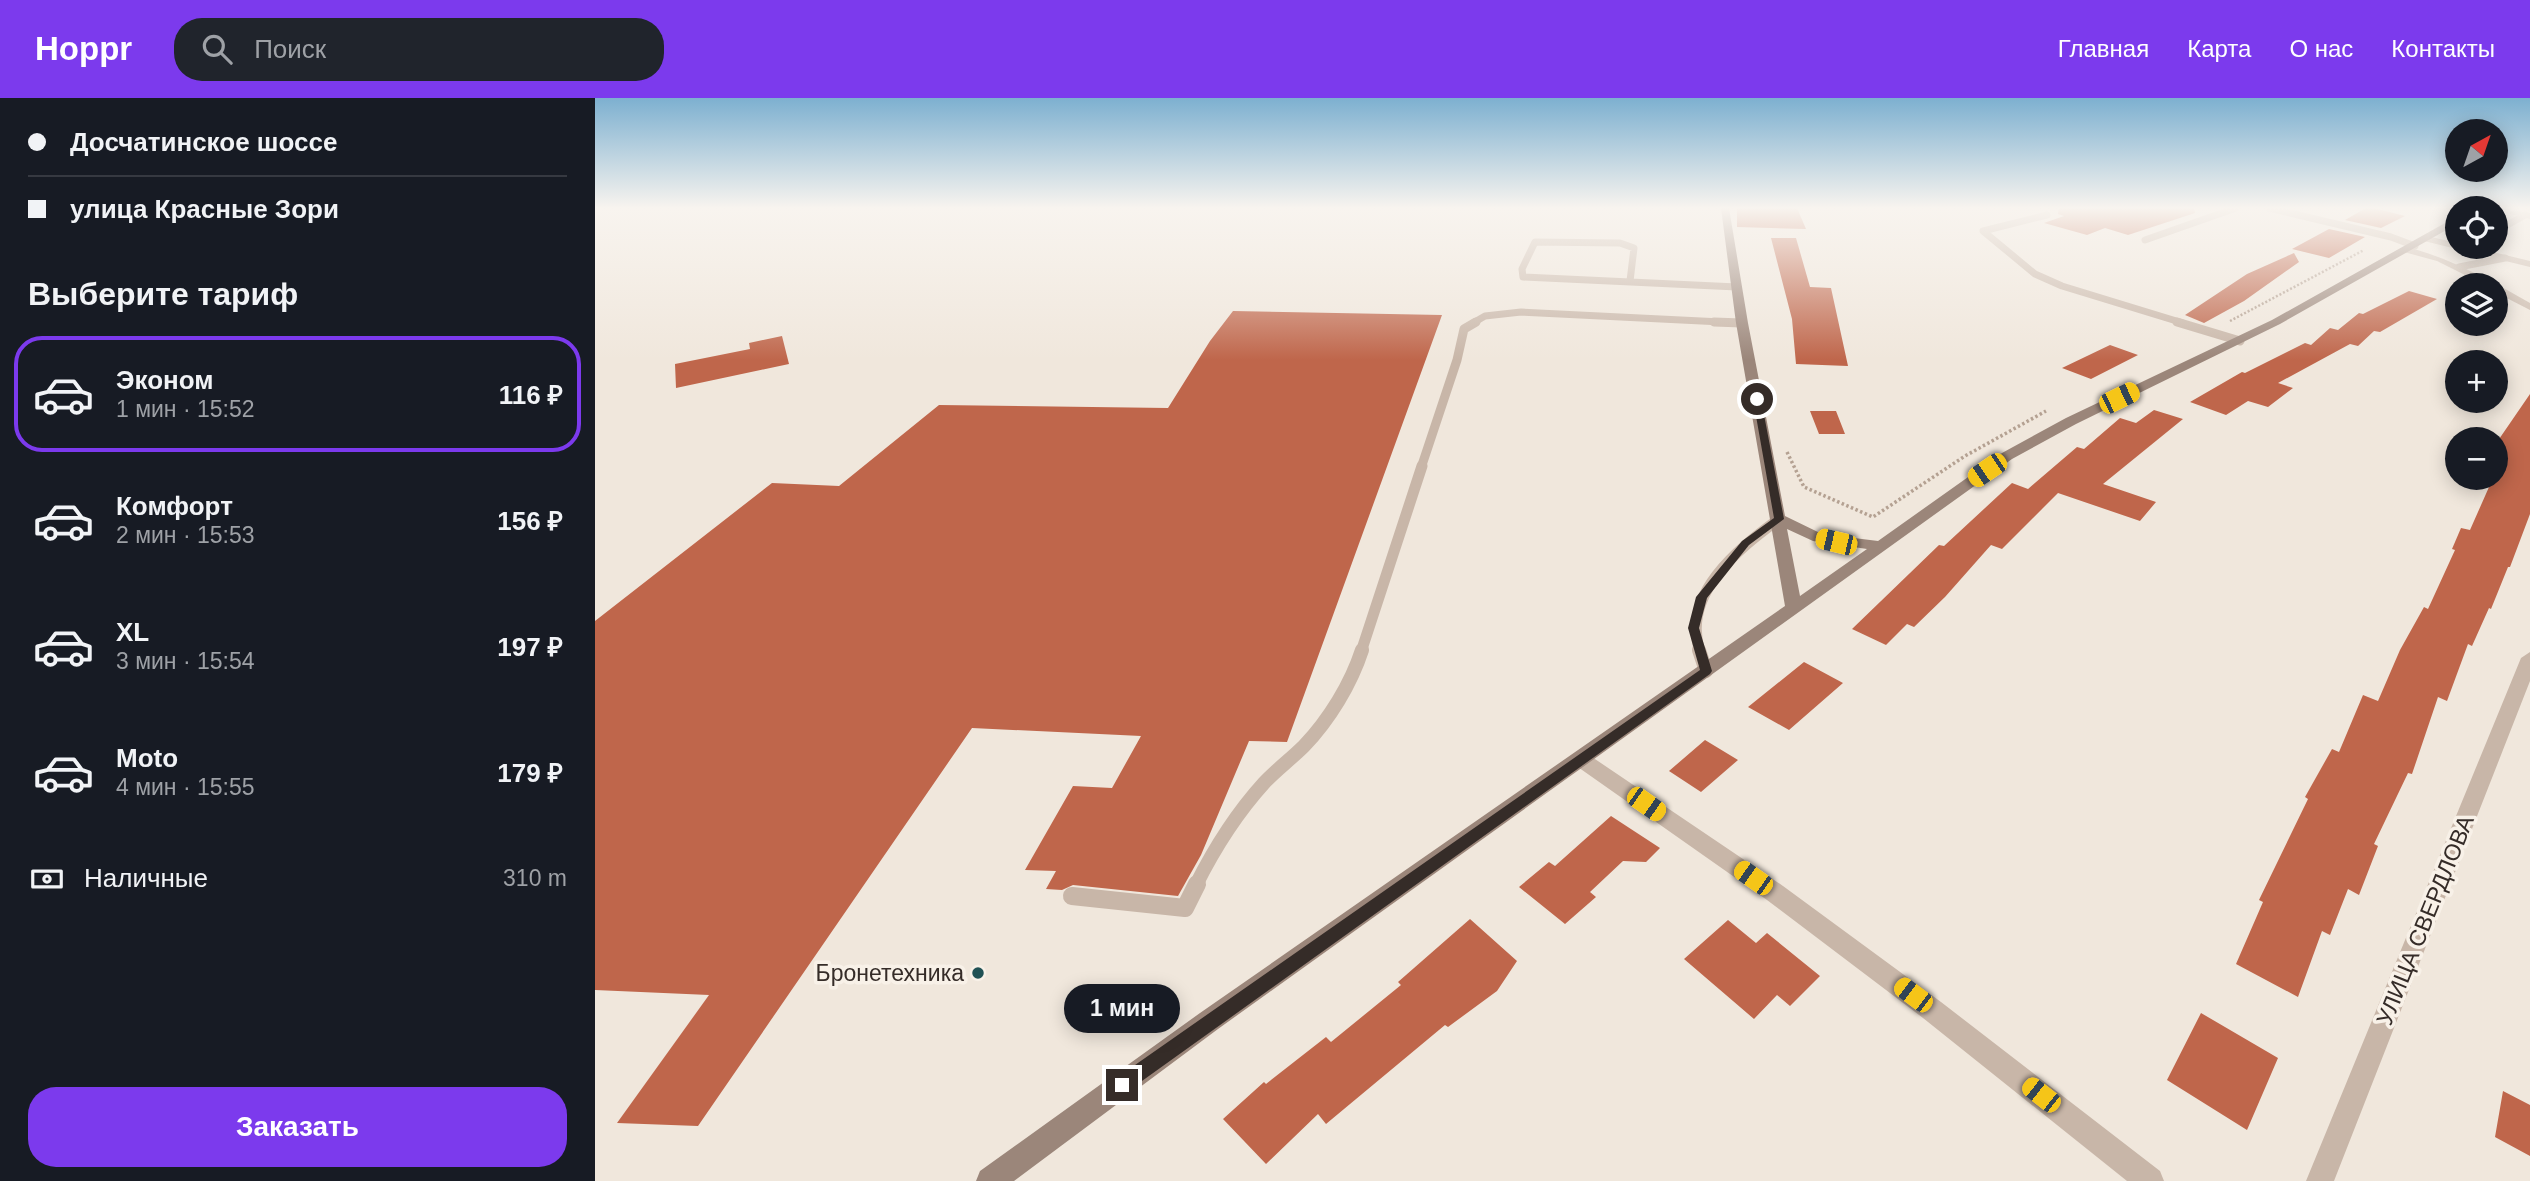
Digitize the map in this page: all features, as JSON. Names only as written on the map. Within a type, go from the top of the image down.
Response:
[{"type":"main road","points":[[1733,259],[1794,608]]},
{"type":"main road","points":[[990,1181],[1209,1021],[1582,760],[1977,477],[2037,439],[2239,341],[2392,259]]},
{"type":"main road","points":[[1779,519],[1818,538],[1880,547]]},
{"type":"street","points":[[2438,259],[2470,273]]},
{"type":"street","points":[[2508,259],[2530,264]]},
{"type":"street","points":[[2508,294],[2530,307]]},
{"type":"street","name":"УЛИЦА СВЕРДЛОВА","points":[[2320,1181],[2530,658]]},
{"type":"street","points":[[1582,760],[1775,893],[1870,963],[2150,1181]]},
{"type":"lane","points":[[1527,259],[1522,269],[1523,277],[1737,287]]},
{"type":"lane","points":[[1630,281],[1633,259]]},
{"type":"lane","points":[[2016,259],[2035,274],[2062,286],[2239,341]]},
{"type":"lane","points":[[2459,267],[2502,259]]},
{"type":"lane","points":[[1072,895],[1185,908],[1219,839],[1265,782],[1305,745],[1332,710],[1356,668],[1440,404],[1457,360],[1464,329],[1485,316],[1521,312],[1742,323]]},
{"type":"lane","points":[[1706,671],[1694,628],[1702,597],[1745,543],[1779,519]]},
{"type":"path","points":[[1798,469],[1804,487],[1873,517],[1889,506]]},
{"type":"building","points":[[1776,259],[1802,259],[1810,287],[1831,288],[1848,366],[1796,364],[1792,319]]},
{"type":"building","points":[[2282,259],[2297,259],[2299,262],[2244,301],[2204,323],[2185,315],[2247,274]]},
{"type":"building","points":[[2409,291],[2437,299],[2380,332],[2374,331],[2358,346],[2350,344],[2278,383],[2293,388],[2268,407],[2248,401],[2226,415],[2190,402],[2242,372],[2245,373],[2305,343],[2311,345],[2330,328],[2338,330],[2359,313],[2363,314]]},
{"type":"building","points":[[1233,311],[1442,315],[1287,742],[1249,741],[1201,855],[1178,896],[1073,885],[1062,890],[1046,889],[1056,871],[1025,870],[1073,786],[1112,788],[1141,736],[972,728],[698,1126],[617,1123],[709,995],[595,990],[595,621],[772,483],[839,486],[939,405],[1168,408],[1210,341]]},
{"type":"building","points":[[782,336],[789,364],[676,388],[675,364],[750,349],[749,343]]},
{"type":"building","points":[[2110,345],[2138,355],[2091,379],[2062,368]]},
{"type":"building","points":[[2530,394],[2530,514],[2491,609],[2489,608],[2472,646],[2468,644],[2447,701],[2438,697],[2412,774],[2408,773],[2374,844],[2378,846],[2359,895],[2348,889],[2330,935],[2322,931],[2298,997],[2236,964],[2263,902],[2259,900],[2308,799],[2305,797],[2332,749],[2339,752],[2363,695],[2378,701],[2400,650],[2424,607],[2428,609],[2455,550],[2452,549],[2461,528],[2470,530],[2488,490],[2508,490],[2507,427]]},
{"type":"building","points":[[2154,410],[2183,419],[2103,484],[2156,502],[2140,521],[2058,493],[2002,549],[1991,545],[1914,627],[1907,624],[1886,645],[1852,629],[1939,545],[1944,546],[2012,483],[2028,489],[2077,447],[2084,449],[2120,418],[2136,423]]},
{"type":"building","points":[[1810,411],[1836,411],[1845,434],[1819,434]]},
{"type":"building","points":[[1804,662],[1843,683],[1789,730],[1748,707]]},
{"type":"building","points":[[1705,740],[1738,760],[1701,792],[1669,771]]},
{"type":"building","points":[[1611,816],[1660,848],[1646,862],[1623,861],[1590,892],[1596,897],[1565,924],[1519,887],[1549,862],[1555,866]]},
{"type":"building","points":[[1470,919],[1517,961],[1497,991],[1448,1027],[1445,1025],[1326,1124],[1318,1114],[1266,1164],[1223,1119],[1264,1082],[1266,1084],[1326,1037],[1331,1042],[1401,985],[1398,982]]},
{"type":"building","points":[[1728,920],[1756,943],[1767,933],[1820,976],[1790,1006],[1777,995],[1754,1019],[1684,959]]},
{"type":"building","points":[[2201,1013],[2278,1058],[2247,1130],[2167,1080]]},
{"type":"building","points":[[2503,1091],[2530,1105],[2530,1156],[2495,1137]]},
{"type":"place","name":"Бронетехника","points":[[978,973]]},
{"type":"route","points":[[1122,1085],[1706,671],[1694,628],[1702,597],[1745,543],[1779,519],[1757,399]]}]
